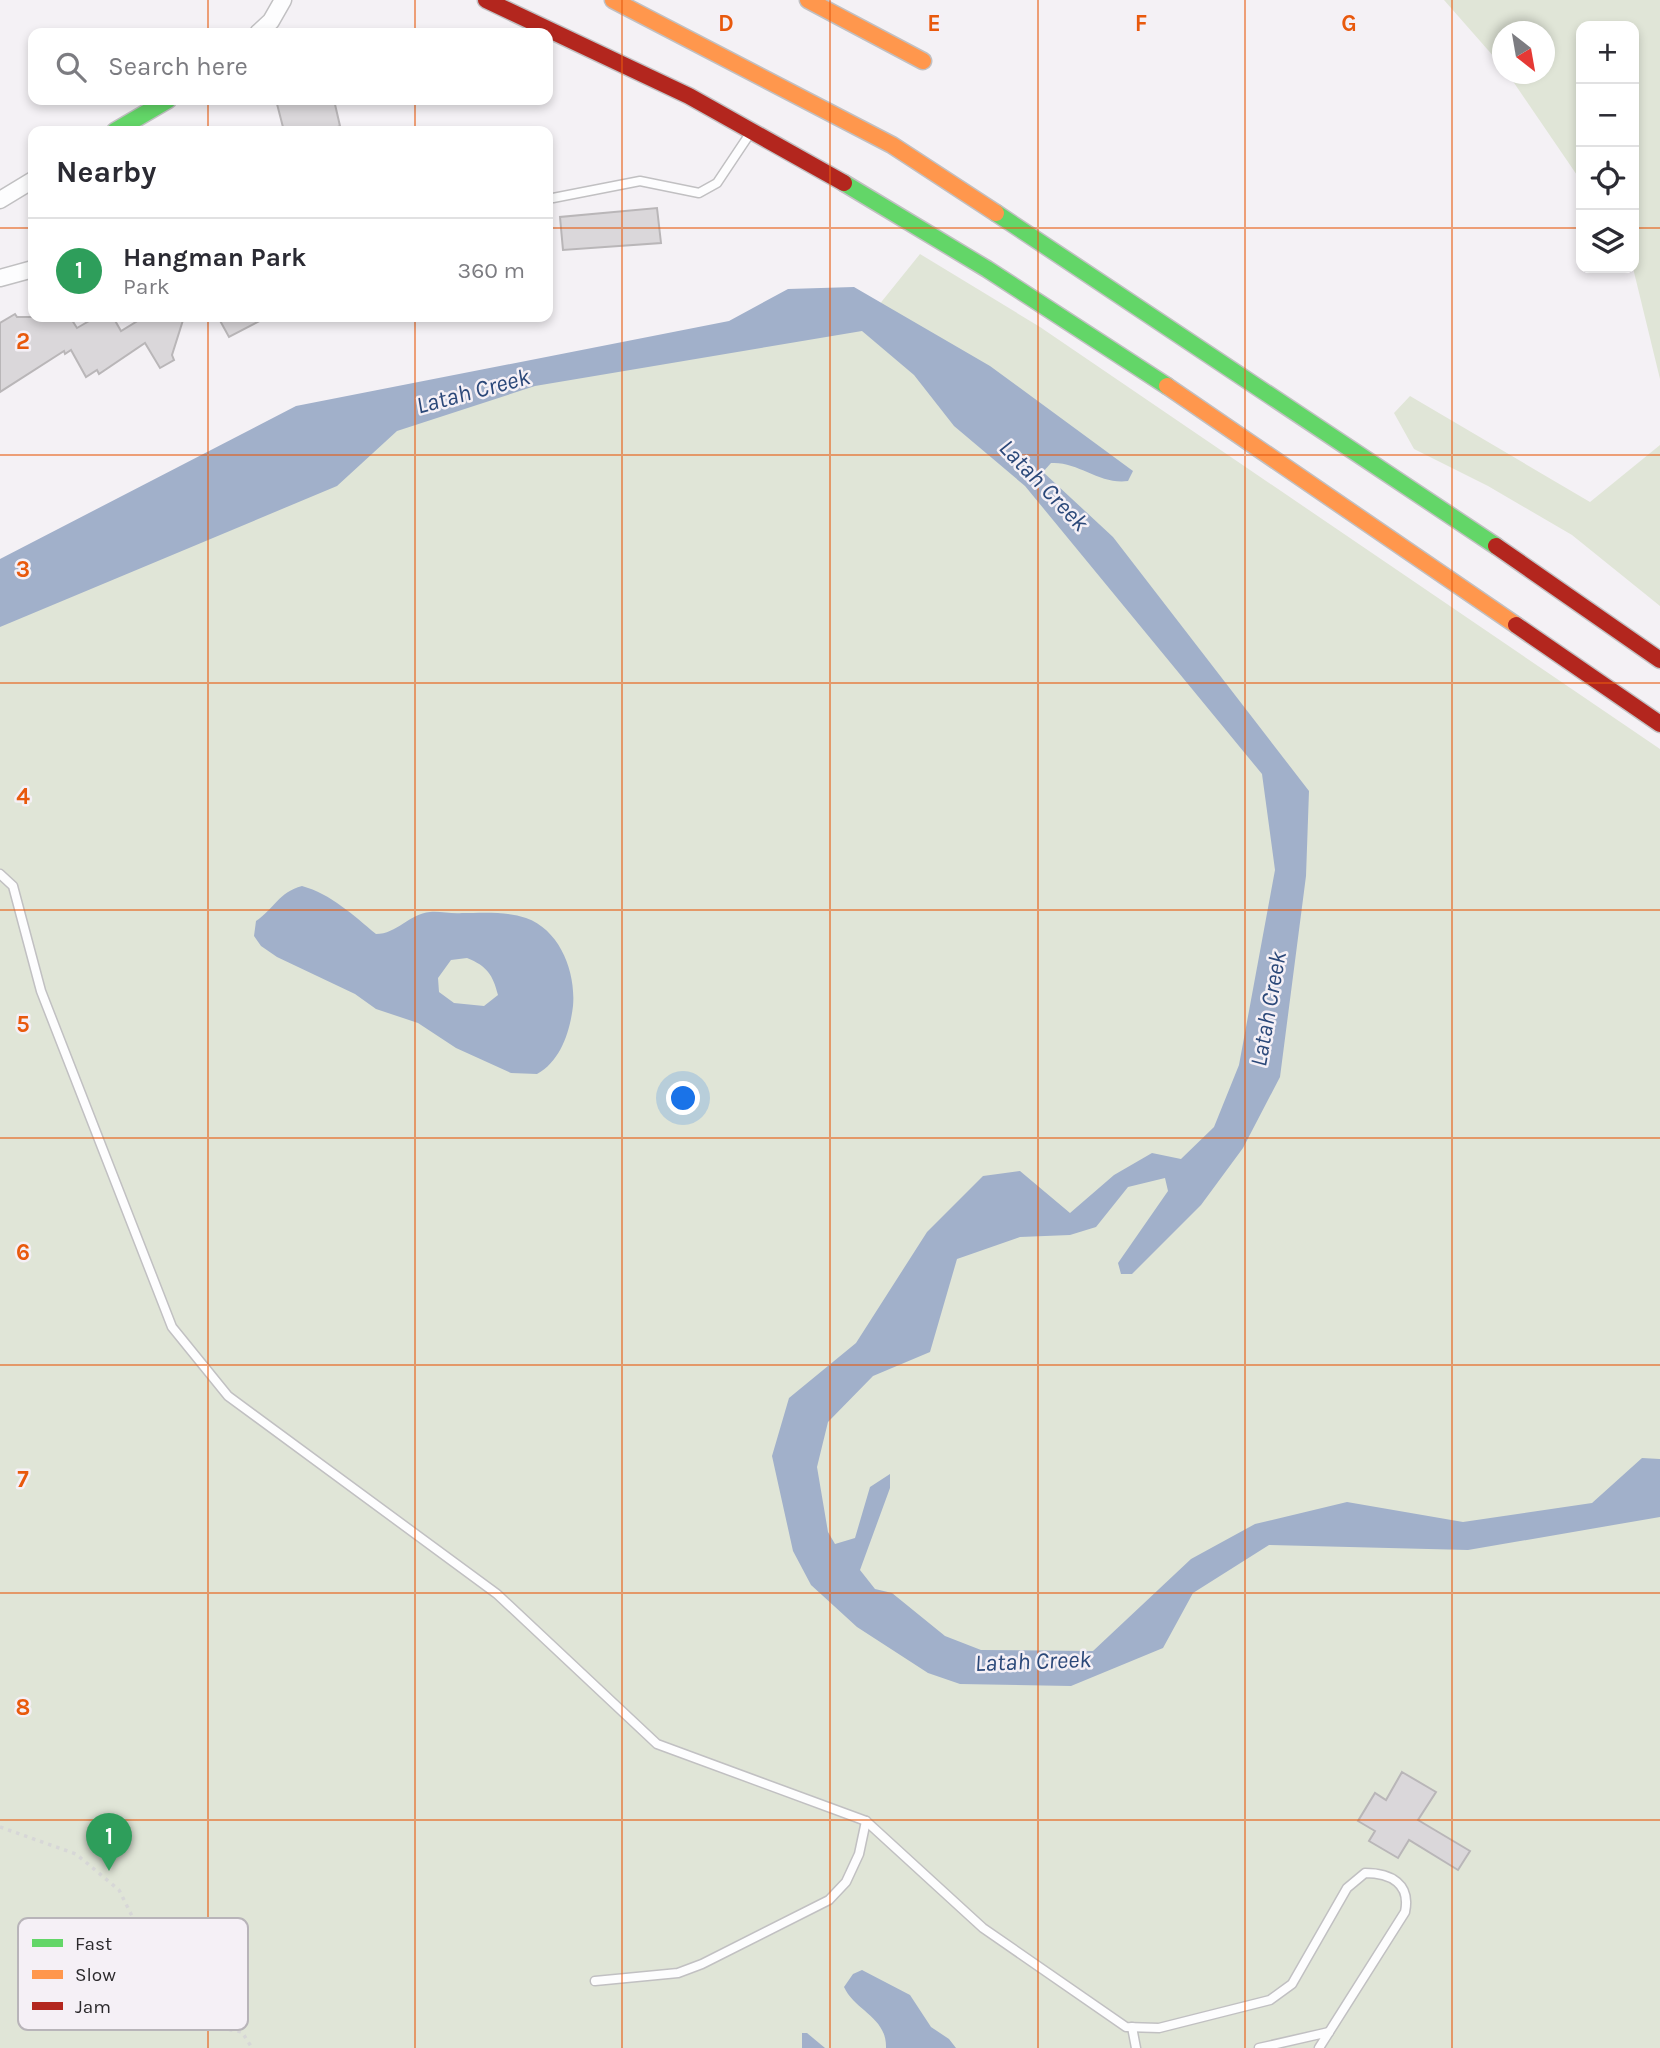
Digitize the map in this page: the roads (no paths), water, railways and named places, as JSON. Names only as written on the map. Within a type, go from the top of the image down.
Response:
[{"type":"main road","points":[[486,0],[548,28]]},
{"type":"main road","points":[[614,0],[892,145],[1362,455],[1660,660]]},
{"type":"main road","points":[[808,0],[923,61]]},
{"type":"main road","points":[[553,30],[752,130],[944,242],[1056,313],[1660,724]]},
{"type":"main road","points":[[124,126],[159,105]]},
{"type":"street","points":[[263,28],[271,21],[283,0]]},
{"type":"street","points":[[0,200],[28,183]]},
{"type":"street","points":[[0,278],[28,271]]},
{"type":"lane","points":[[553,198],[640,181],[699,193],[717,183],[752,130]]},
{"type":"lane","points":[[0,874],[13,886],[41,991],[172,1327],[228,1396],[496,1594],[657,1744],[866,1821],[984,1928],[1126,2027],[1158,2028],[1270,2000],[1292,1984],[1347,1888],[1365,1873],[1383,1873],[1400,1883],[1408,1898],[1405,1912],[1319,2048]]},
{"type":"lane","points":[[595,1981],[677,1973],[702,1964],[829,1900],[846,1882],[859,1854],[866,1821]]},
{"type":"lane","points":[[1132,2027],[1136,2048]]},
{"type":"lane","points":[[1259,2048],[1329,2032]]},
{"type":"water","name":"Latah Creek","points":[[854,287],[990,366],[1133,471],[1128,481],[1108,480],[1061,463],[1051,463],[1043,472],[1113,537],[1309,791],[1306,876],[1280,1077],[1243,1148],[1201,1205],[1132,1274],[1121,1274],[1118,1263],[1168,1191],[1165,1178],[1128,1187],[1096,1227],[1070,1235],[1020,1237],[957,1259],[930,1352],[873,1376],[828,1422],[817,1467],[828,1532],[835,1544],[855,1538],[870,1487],[890,1474],[890,1488],[860,1570],[875,1589],[892,1593],[945,1636],[981,1650],[1093,1651],[1191,1559],[1255,1524],[1347,1502],[1463,1522],[1592,1503],[1642,1458],[1660,1459],[1660,1517],[1468,1550],[1269,1545],[1193,1593],[1163,1648],[1071,1686],[960,1684],[928,1673],[857,1627],[811,1585],[793,1551],[772,1456],[789,1398],[856,1343],[927,1232],[983,1176],[1020,1171],[1070,1213],[1114,1175],[1152,1153],[1181,1159],[1214,1127],[1239,1065],[1275,870],[1262,774],[1025,486],[954,426],[914,375],[862,331],[535,386],[397,431],[337,486],[0,627],[0,559],[296,406],[729,321],[788,289]]},
{"type":"water","points":[[302,886],[323,894],[376,934],[390,931],[416,916],[430,912],[502,913],[526,918],[538,924],[557,942],[572,980],[572,1016],[558,1053],[537,1074],[511,1073],[456,1048],[418,1023],[376,1009],[355,994],[277,957],[261,946],[254,936],[256,921],[294,889]],"holes":[[[467,958],[488,972],[498,995],[484,1006],[454,1003],[439,992],[438,978],[451,960]]]},
{"type":"water","points":[[862,1970],[910,1995],[931,2027],[949,2039],[956,2048],[886,2048],[885,2037],[876,2021],[855,2002],[844,1987],[853,1974]]},
{"type":"water","points":[[802,2033],[807,2033],[825,2048],[802,2048]]},
{"type":"place","name":"Hangman Park","points":[[109,1871]]}]
